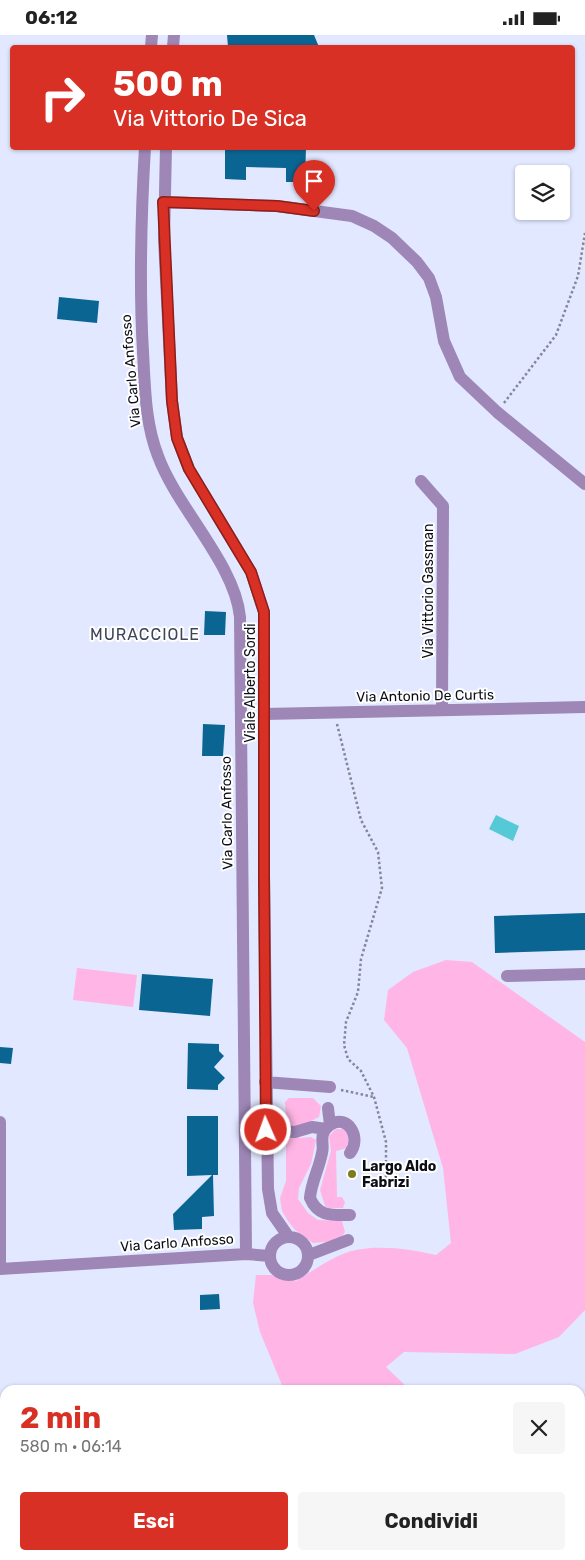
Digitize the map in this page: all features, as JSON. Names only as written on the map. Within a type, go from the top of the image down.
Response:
[{"type":"street","name":"Via Carlo Anfosso","points":[[0,1269],[246,1254],[239,605],[232,584],[162,465],[155,448],[147,413],[139,257],[145,150]]},
{"type":"street","name":"Viale Alberto Sordi","points":[[166,150],[163,202],[172,401],[177,438],[189,469],[251,572],[261,597],[265,620],[265,1082],[268,1189],[272,1213],[288,1236]]},
{"type":"street","points":[[163,202],[277,206],[352,216],[392,237],[417,262],[429,279],[436,297],[444,341],[460,377],[497,412],[585,484]]},
{"type":"street","name":"Via Vittorio Gassman","points":[[421,481],[443,505],[442,710]]},
{"type":"street","name":"Via Antonio De Curtis","points":[[265,715],[585,707]]},
{"type":"street","points":[[243,877],[264,876]]},
{"type":"street","points":[[507,976],[585,974]]},
{"type":"street","points":[[265,1082],[330,1087]]},
{"type":"street","points":[[328,1108],[328,1127],[322,1139],[322,1153],[310,1198],[322,1213],[350,1215]]},
{"type":"street","points":[[0,1122],[0,1269]]},
{"type":"street","points":[[266,1130],[295,1132],[312,1127],[328,1127],[340,1123],[351,1127],[356,1137],[356,1143],[350,1153]]},
{"type":"street","points":[[309,1255],[301,1241],[288,1236],[275,1243],[270,1255],[273,1266],[277,1271],[292,1275],[302,1271],[309,1255],[348,1240]]},
{"type":"street","points":[[246,1254],[270,1255]]},
{"type":"path","points":[[497,412],[556,335],[578,276],[585,233]]},
{"type":"path","points":[[334,713],[361,820],[378,852],[382,888],[361,959],[358,992],[346,1021],[344,1045],[348,1059],[360,1071],[374,1097],[386,1142],[386,1186]]},
{"type":"path","points":[[330,1087],[374,1097]]},
{"type":"shaded area","points":[[446,960],[472,962],[585,1042],[585,1310],[559,1337],[515,1354],[404,1352],[386,1367],[405,1385],[282,1385],[260,1332],[253,1303],[256,1275],[272,1275],[296,1281],[336,1257],[359,1249],[412,1250],[436,1255],[451,1243],[443,1168],[407,1048],[384,1020],[388,990],[413,972]]},
{"type":"shaded area","points":[[77,968],[137,975],[133,1007],[73,1000]]},
{"type":"shaded area","points":[[289,1098],[313,1098],[321,1106],[319,1117],[301,1126],[287,1126],[285,1102]]},
{"type":"shaded area","name":"Largo Aldo Fabrizi","points":[[336,1129],[343,1129],[349,1134],[347,1148],[336,1151],[337,1197],[342,1197],[345,1202],[343,1208],[329,1208],[325,1206],[320,1190],[331,1151],[329,1136]]},
{"type":"shaded area","name":"Largo Aldo Fabrizi","points":[[294,1134],[300,1138],[311,1137],[316,1140],[311,1164],[299,1188],[298,1199],[308,1213],[318,1220],[342,1221],[345,1232],[341,1238],[335,1241],[313,1243],[295,1230],[282,1211],[280,1198],[286,1181],[286,1136]]},
{"type":"water","points":[[496,815],[519,826],[513,841],[489,829]]},
{"type":"building","points":[[227,35],[314,35],[318,45],[228,45]]},
{"type":"building","points":[[225,150],[306,150],[305,182],[286,182],[286,168],[246,167],[246,180],[225,179]]},
{"type":"building","points":[[59,297],[99,301],[97,323],[57,319]]},
{"type":"building","points":[[205,611],[226,612],[225,635],[204,635]]},
{"type":"building","points":[[203,724],[225,725],[223,756],[202,756]]},
{"type":"building","points":[[585,913],[585,950],[495,953],[494,916]]},
{"type":"building","points":[[142,974],[213,979],[210,1016],[139,1010]]},
{"type":"building","points":[[188,1043],[219,1044],[219,1051],[224,1056],[214,1067],[225,1078],[218,1085],[218,1090],[187,1089]]},
{"type":"building","points":[[0,1047],[13,1048],[11,1064],[0,1063]]},
{"type":"building","points":[[187,1116],[218,1116],[218,1175],[213,1175],[214,1216],[202,1217],[202,1229],[174,1230],[173,1214],[212,1175],[187,1176]]},
{"type":"building","points":[[219,1294],[220,1309],[200,1310],[200,1295]]},
{"type":"place","name":"Largo Aldo Fabrizi","points":[[352,1174]]},
{"type":"district","name":"MURACCIOLE","points":[[145,634]]},
{"type":"route","points":[[266,1130],[264,876],[266,644],[264,612],[261,597],[251,572],[184,460],[177,438],[172,401],[163,202],[277,206],[314,211]]}]
